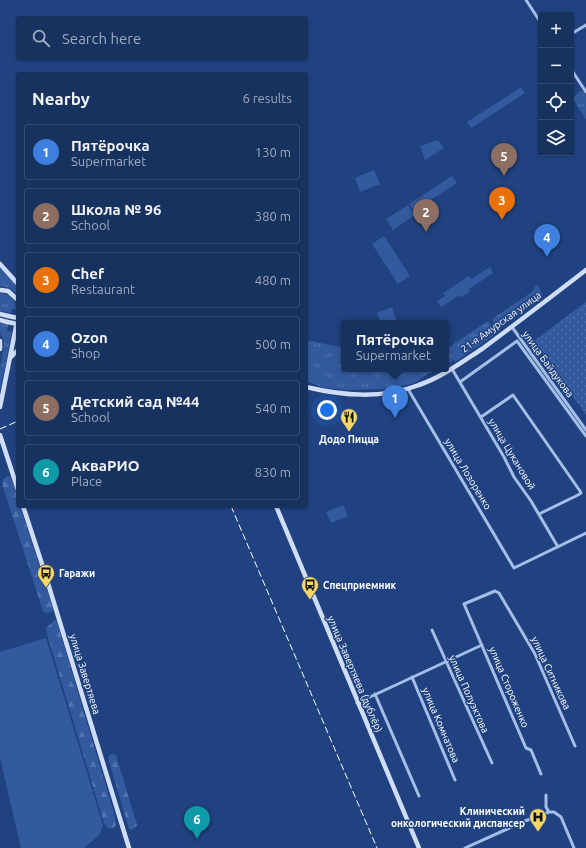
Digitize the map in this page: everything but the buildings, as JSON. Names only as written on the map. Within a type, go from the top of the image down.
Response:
[{"type":"main road","points":[[0,264],[16,282]]},
{"type":"main road","name":"21-я Амурская улица","points":[[449,371],[512,327],[586,270]]},
{"type":"main road","points":[[0,290],[8,291],[16,298]]},
{"type":"main road","points":[[0,314],[16,318]]},
{"type":"main road","points":[[0,320],[16,325]]},
{"type":"main road","points":[[0,407],[16,329]]},
{"type":"main road","points":[[0,341],[0,349]]},
{"type":"main road","points":[[9,359],[16,352]]},
{"type":"main road","name":"21-я Амурская улица","points":[[308,387],[354,395],[388,393],[408,389],[428,382],[446,372]]},
{"type":"main road","points":[[0,435],[16,484]]},
{"type":"main road","name":"улица Завертяева","points":[[24,508],[129,848]]},
{"type":"main road","name":"улица Завертяева (дублёр)","points":[[277,508],[357,703],[419,848]]},
{"type":"street","points":[[526,0],[538,18]]},
{"type":"street","points":[[574,32],[586,25]]},
{"type":"street","points":[[574,73],[585,87],[586,92]]},
{"type":"street","name":"улица Байдукова","points":[[512,327],[586,430]]},
{"type":"street","name":"улица Байдукова","points":[[460,382],[517,341],[586,436]]},
{"type":"street","name":"улица Цукановой","points":[[452,369],[504,457],[514,477],[558,547]]},
{"type":"street","name":"улица Лозоренко","points":[[408,389],[514,568],[558,547]]},
{"type":"street","points":[[481,417],[513,395],[580,491],[581,493],[578,495],[538,514]]},
{"type":"street","points":[[558,547],[586,533]]},
{"type":"street","name":"улица Ситникова","points":[[464,604],[494,590],[499,593],[535,654],[575,746]]},
{"type":"street","name":"улица Стороженко","points":[[464,604],[526,748],[531,750],[541,774]]},
{"type":"street","name":"улица Полуэктова","points":[[432,630],[492,763]]},
{"type":"street","points":[[357,703],[482,645]]},
{"type":"street","name":"улица Комнатова","points":[[412,677],[455,780]]},
{"type":"street","points":[[375,694],[419,796]]},
{"type":"street","points":[[546,795],[546,807],[549,812]]},
{"type":"street","points":[[465,848],[549,812],[554,812],[561,818],[574,848]]},
{"type":"green space","points":[[521,87],[525,93],[471,128],[467,122]]},
{"type":"green space","points":[[580,91],[583,91],[586,95],[586,120],[574,100],[574,97]]},
{"type":"green space","points":[[438,140],[444,148],[425,160],[420,146]]},
{"type":"green space","points":[[374,170],[380,184],[360,192],[355,178]]},
{"type":"green space","points":[[452,176],[457,183],[414,211],[409,204]]},
{"type":"green space","points":[[408,205],[415,215],[393,230],[386,219]]},
{"type":"green space","points":[[384,236],[410,276],[398,284],[372,244]]},
{"type":"green space","points":[[0,267],[14,283],[16,293],[10,288],[0,286]]},
{"type":"green space","points":[[490,267],[493,273],[469,289],[470,292],[461,297],[460,295],[441,307],[437,301],[445,296],[443,293],[469,276],[471,279]]},
{"type":"green space","points":[[537,284],[542,294],[541,299],[498,329],[492,319],[532,292]]},
{"type":"green space","points":[[0,293],[9,296],[13,300],[16,309],[12,309],[11,313],[0,311]]},
{"type":"green space","points":[[586,302],[586,415],[534,341]]},
{"type":"green space","points":[[392,307],[396,320],[380,320],[377,313]]},
{"type":"green space","points":[[488,321],[494,330],[494,335],[455,362],[454,360],[449,362],[449,347]]},
{"type":"green space","points":[[0,323],[8,325],[7,331],[12,332],[0,391],[0,368],[4,345],[0,333]]},
{"type":"green space","points":[[308,340],[341,347],[341,372],[433,372],[424,376],[415,383],[386,389],[344,390],[322,387],[308,382]]},
{"type":"green space","points":[[7,476],[10,477],[15,488],[16,508],[21,508],[53,609],[51,612],[46,613],[43,611],[2,484],[3,480]]},
{"type":"green space","points":[[343,505],[348,516],[331,523],[326,512]]},
{"type":"green space","points":[[56,619],[114,813],[116,826],[112,829],[108,828],[104,823],[48,638],[46,628]]},
{"type":"green space","points":[[46,638],[103,825],[100,834],[84,848],[21,848],[0,758],[0,652]]},
{"type":"green space","points":[[109,755],[116,755],[137,825],[132,830],[129,829],[108,758]]},
{"type":"railway","points":[[0,429],[16,422]]},
{"type":"railway","points":[[232,508],[377,848]]},
{"type":"place","name":"Детский сад №44","points":[[504,176]]},
{"type":"place","name":"Chef","points":[[502,220]]},
{"type":"place","name":"Школа № 96","points":[[426,232]]},
{"type":"place","name":"Ozon","points":[[547,257]]},
{"type":"place","name":"Пятёрочка","points":[[395,418]]},
{"type":"place","name":"Додо Пицца","points":[[349,432]]},
{"type":"place","name":"Гаражи","points":[[46,588]]},
{"type":"place","name":"Спецприемник","points":[[310,600]]},
{"type":"place","name":"Клинический онкологический диспансер","points":[[538,832]]},
{"type":"place","name":"АкваРИО","points":[[197,839]]}]
